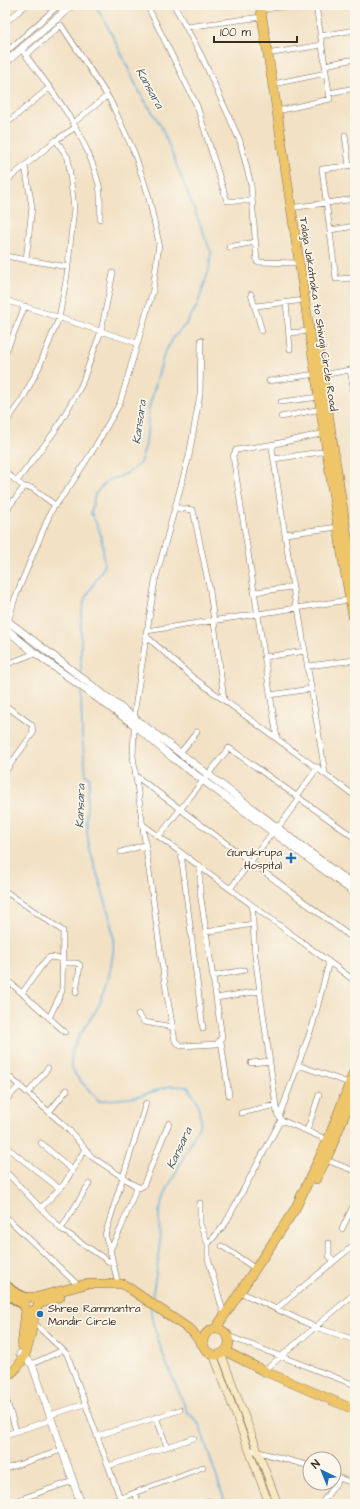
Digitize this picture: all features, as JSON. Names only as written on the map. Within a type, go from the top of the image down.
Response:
[{"type":"highway","name":"Talaja Jakatnaka to Shivaji Circle Road","points":[[263,9],[273,53],[282,110],[299,263],[310,331],[352,553],[355,588]]},
{"type":"highway","name":"Talaja Jakatnaka to Shivaji Circle Road","points":[[263,9],[277,111],[319,375],[319,397],[338,527],[353,600],[355,627]]},
{"type":"highway","points":[[204,1347],[204,1336],[218,1331],[287,1232],[326,1160],[352,1086],[355,1069]]},
{"type":"highway","points":[[218,1331],[224,1315],[295,1210],[352,1086]]},
{"type":"highway","points":[[31,1304],[89,1283],[118,1284],[128,1287],[191,1331],[204,1347],[355,1410]]},
{"type":"highway","points":[[31,1304],[102,1284]]},
{"type":"highway","points":[[5,1377],[17,1368],[22,1355],[33,1322],[31,1304]]},
{"type":"highway","points":[[5,1371],[15,1364],[22,1355],[31,1304]]},
{"type":"highway","points":[[191,1331],[218,1331],[229,1342],[219,1353]]},
{"type":"main road","points":[[5,1284],[31,1304]]},
{"type":"main road","points":[[5,1292],[31,1304]]},
{"type":"main road","points":[[219,1353],[248,1449],[269,1504]]},
{"type":"main road","points":[[219,1353],[278,1504]]},
{"type":"street","points":[[5,23],[26,5]]},
{"type":"street","points":[[5,53],[58,6],[56,5]]},
{"type":"street","points":[[24,52],[28,42],[72,5]]},
{"type":"street","points":[[147,5],[197,106],[227,201],[252,201]]},
{"type":"street","points":[[174,5],[205,63],[240,141],[251,185],[257,262],[299,263]]},
{"type":"street","points":[[186,27],[263,9],[294,5]]},
{"type":"street","points":[[282,110],[330,99],[316,5],[322,5]]},
{"type":"street","points":[[6,60],[24,52],[61,25],[107,96],[134,152],[148,194],[159,243],[153,290],[120,403],[95,447],[51,511],[15,598],[6,624]]},
{"type":"street","points":[[320,36],[355,30]]},
{"type":"street","points":[[273,53],[322,45]]},
{"type":"street","points":[[24,52],[50,87],[83,139],[99,186],[100,219]]},
{"type":"street","points":[[325,65],[355,59]]},
{"type":"street","points":[[278,82],[326,73]]},
{"type":"street","points":[[5,125],[50,87]]},
{"type":"street","points":[[329,93],[355,88]]},
{"type":"street","points":[[5,182],[107,96]]},
{"type":"street","points":[[345,135],[352,165],[322,169],[336,280],[355,278]]},
{"type":"street","points":[[5,424],[23,398],[39,367],[59,318],[68,267],[74,208],[68,158],[56,140]]},
{"type":"street","points":[[25,166],[32,207],[26,260]]},
{"type":"street","points":[[293,207],[355,199]]},
{"type":"street","points":[[330,230],[355,226]]},
{"type":"street","points":[[229,247],[255,242]]},
{"type":"street","points":[[5,256],[68,267]]},
{"type":"street","points":[[17,481],[55,431],[81,386],[101,331],[113,273]]},
{"type":"street","points":[[251,294],[256,306],[262,331]]},
{"type":"street","points":[[5,300],[137,343]]},
{"type":"street","points":[[256,306],[305,300]]},
{"type":"street","points":[[286,302],[290,349]]},
{"type":"street","points":[[5,354],[25,306]]},
{"type":"street","points":[[289,333],[310,331]]},
{"type":"street","points":[[201,340],[200,394],[189,456],[155,581],[134,721],[133,756],[175,1041],[181,1046],[217,1044],[220,1042]]},
{"type":"street","points":[[269,381],[353,369],[355,397]]},
{"type":"street","points":[[281,402],[319,397]]},
{"type":"street","points":[[281,417],[321,409]]},
{"type":"street","points":[[277,738],[255,592],[232,456],[236,450],[275,444],[325,433]]},
{"type":"street","points":[[275,444],[272,448],[292,587],[308,666],[325,773]]},
{"type":"street","points":[[274,459],[327,451]]},
{"type":"street","points":[[5,472],[24,487],[32,488],[55,505]]},
{"type":"street","points":[[5,512],[24,487]]},
{"type":"street","points":[[176,508],[193,510],[215,620],[224,700]]},
{"type":"street","points":[[285,534],[338,527]]},
{"type":"street","points":[[255,592],[292,587]]},
{"type":"street","points":[[146,633],[258,613],[353,600]]},
{"type":"street","points":[[6,624],[35,653],[96,692],[355,894]]},
{"type":"street","points":[[6,624],[70,667],[96,692]]},
{"type":"street","points":[[146,633],[191,676],[318,767],[355,796]]},
{"type":"street","points":[[265,657],[305,651]]},
{"type":"street","points":[[5,665],[35,653]]},
{"type":"street","points":[[308,666],[355,660]]},
{"type":"street","points":[[270,695],[312,689]]},
{"type":"street","points":[[5,705],[34,728],[33,733],[5,772]]},
{"type":"street","points":[[134,721],[180,753],[204,777]]},
{"type":"street","points":[[180,753],[197,732]]},
{"type":"street","points":[[159,836],[227,749],[232,748],[355,838]]},
{"type":"street","points":[[230,889],[275,831],[318,767]]},
{"type":"street","points":[[136,776],[355,940]]},
{"type":"street","points":[[142,824],[355,981]]},
{"type":"street","points":[[275,831],[355,887]]},
{"type":"street","points":[[121,852],[145,844]]},
{"type":"street","points":[[181,852],[203,1029]]},
{"type":"street","points":[[200,866],[200,892],[222,1037],[220,1042],[229,1094]]},
{"type":"street","points":[[5,891],[63,931],[62,991],[49,1018]]},
{"type":"street","points":[[252,906],[255,956],[276,1105],[280,1119]]},
{"type":"street","points":[[206,932],[253,924]]},
{"type":"street","points":[[22,993],[46,960],[50,957],[80,965],[76,993]]},
{"type":"street","points":[[208,1244],[225,1224],[280,1119],[313,1024],[329,962]]},
{"type":"street","points":[[213,976],[245,970]]},
{"type":"street","points":[[5,978],[64,1032]]},
{"type":"street","points":[[216,998],[260,991]]},
{"type":"street","points":[[138,1014],[144,1022],[173,1027]]},
{"type":"street","points":[[251,1063],[270,1061]]},
{"type":"street","points":[[298,1065],[352,1086]]},
{"type":"street","points":[[28,1093],[48,1068]]},
{"type":"street","points":[[5,1073],[68,1129],[92,1157],[141,1188],[169,1123]]},
{"type":"street","points":[[5,1101],[20,1085]]},
{"type":"street","points":[[49,1112],[67,1090]]},
{"type":"street","points":[[307,1131],[319,1095]]},
{"type":"street","points":[[118,1284],[105,1235],[124,1178],[146,1102]]},
{"type":"street","points":[[241,1113],[276,1105]]},
{"type":"street","points":[[280,1119],[328,1140]]},
{"type":"street","points":[[41,1143],[72,1170]]},
{"type":"street","points":[[5,1146],[60,1189]]},
{"type":"street","points":[[41,1208],[60,1189],[85,1149]]},
{"type":"street","points":[[326,1160],[355,1171]]},
{"type":"street","points":[[5,1171],[61,1229],[114,1265]]},
{"type":"street","points":[[61,1229],[89,1184]]},
{"type":"street","points":[[110,1250],[121,1228],[137,1186]]},
{"type":"street","points":[[200,1202],[200,1224],[208,1244],[208,1258],[224,1315]]},
{"type":"street","points":[[342,1230],[355,1202]]},
{"type":"street","points":[[5,1216],[79,1286]]},
{"type":"street","points":[[329,1243],[329,1256],[334,1261]]},
{"type":"street","points":[[276,1309],[355,1244]]},
{"type":"street","points":[[222,1246],[256,1269]]},
{"type":"street","points":[[264,1371],[355,1293]]},
{"type":"street","points":[[244,1294],[315,1327],[355,1340]]},
{"type":"street","points":[[33,1322],[63,1350],[86,1404],[120,1498]]},
{"type":"street","points":[[218,1331],[355,1385]]},
{"type":"street","points":[[32,1364],[63,1350]]},
{"type":"street","points":[[22,1355],[32,1364],[82,1504]]},
{"type":"street","points":[[5,1398],[16,1431]]},
{"type":"street","points":[[5,1435],[86,1404]]},
{"type":"street","points":[[97,1436],[180,1410]]},
{"type":"street","points":[[156,1418],[167,1447]]},
{"type":"street","points":[[108,1466],[194,1438]]},
{"type":"street","points":[[248,1449],[302,1464]]},
{"type":"street","points":[[5,1469],[62,1450]]},
{"type":"street","points":[[108,1504],[120,1498],[203,1467]]},
{"type":"street","points":[[342,1479],[355,1484]]},
{"type":"street","points":[[6,1504],[73,1481]]},
{"type":"street","points":[[320,1504],[328,1491]]},
{"type":"street","points":[[135,1493],[139,1504]]},
{"type":"street","points":[[201,1504],[209,1502]]},
{"type":"waterway","name":"Kansara","points":[[81,675],[81,617],[85,598],[104,567],[103,546],[99,529],[91,513],[95,494],[107,481],[126,474],[140,463],[146,444],[149,408],[164,354],[174,337],[186,324],[197,306],[209,270],[211,252],[161,126],[139,92],[113,36],[95,5]]},
{"type":"waterway","name":"Kansara","points":[[81,690],[82,736],[86,775],[90,777],[87,808],[88,840],[112,927],[113,953],[104,993],[95,1013],[78,1038],[71,1056],[72,1065],[77,1077],[99,1101],[137,1097],[170,1086],[188,1087],[198,1103],[201,1122],[165,1194],[159,1212],[160,1250],[152,1298]]},
{"type":"waterway","name":"Kansara","points":[[150,1306],[153,1324],[165,1360],[187,1411],[199,1424],[225,1502],[224,1504]]},
{"type":"place","name":"Gurukrupa Hospital","points":[[291,858]]},
{"type":"place","name":"Shree Rammantra Mandir Circle","points":[[40,1314]]}]
